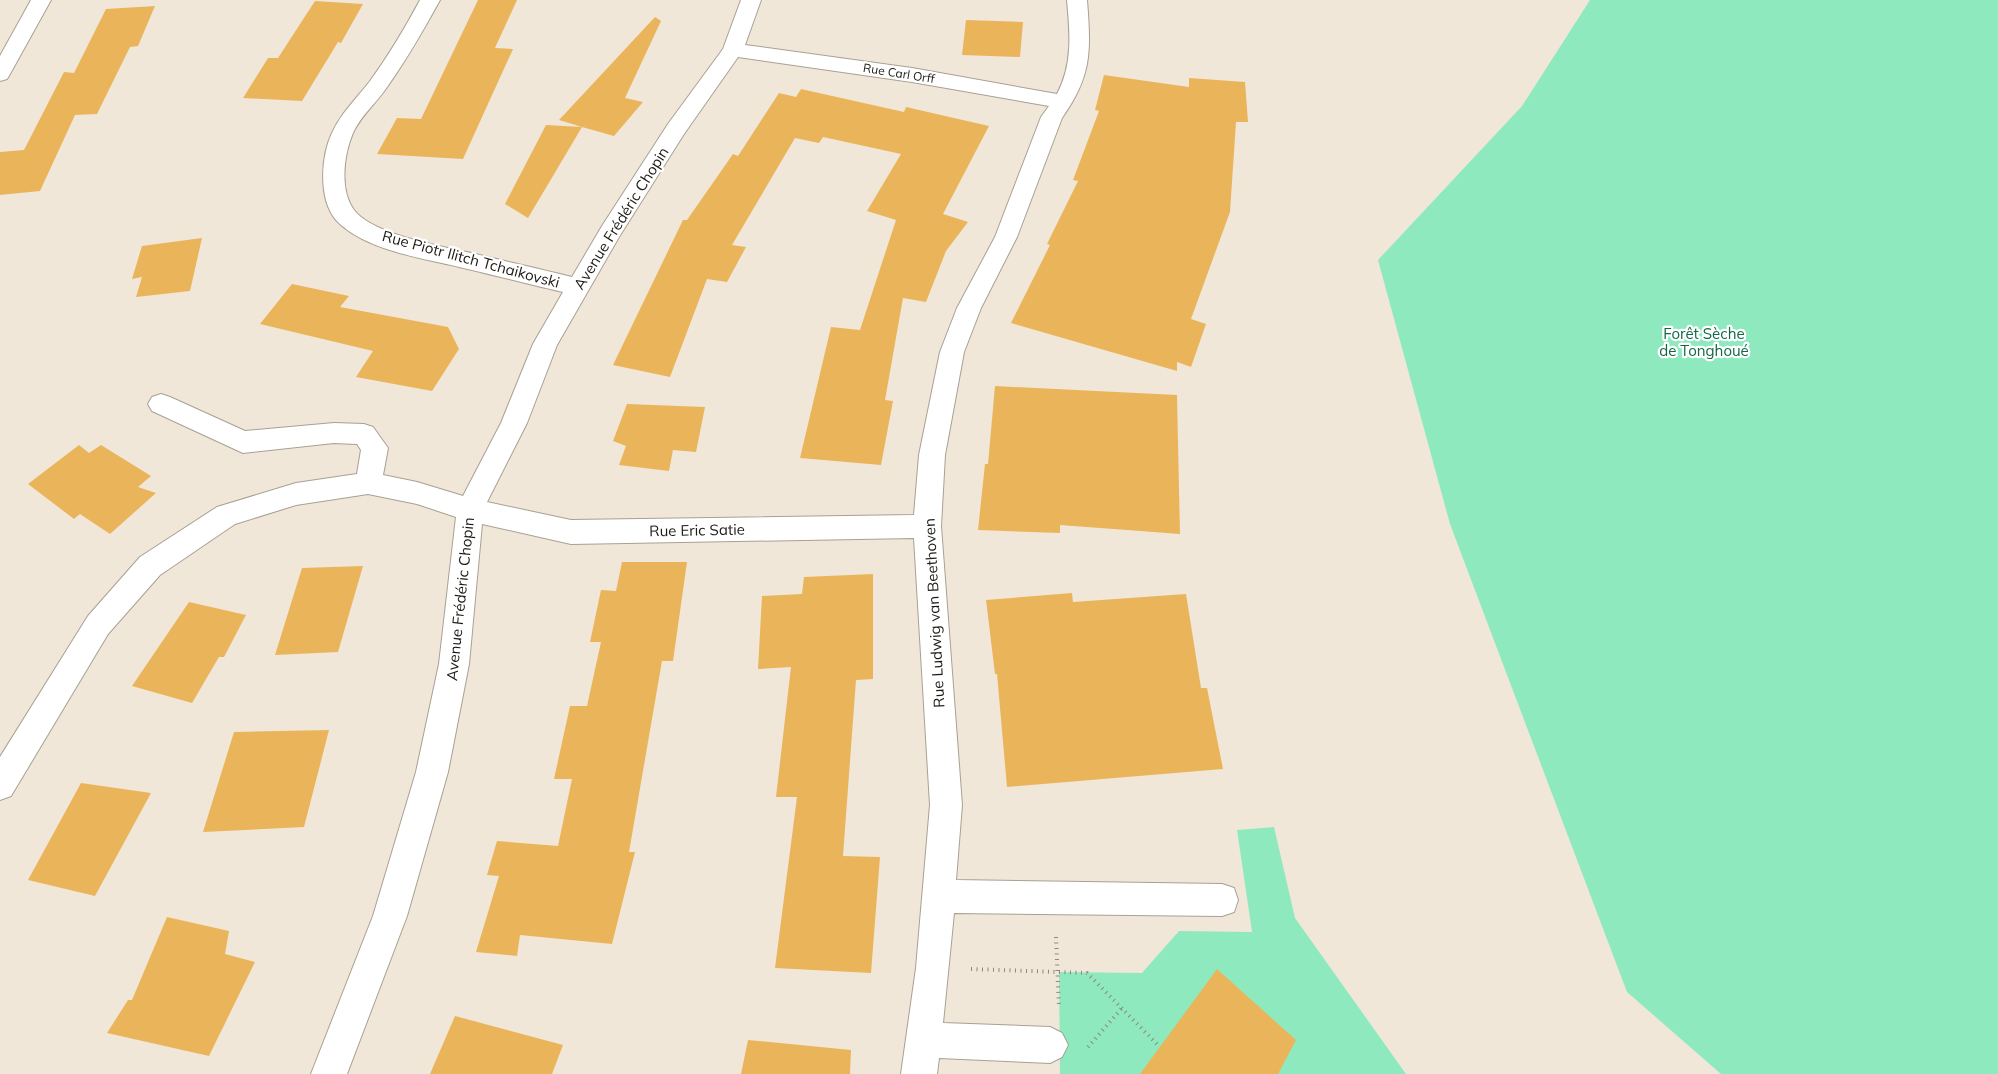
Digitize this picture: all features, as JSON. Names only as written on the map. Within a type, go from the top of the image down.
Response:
[{"type":"street","points":[[0,74],[41,0]]},
{"type":"street","name":"Rue Piotr Ilitch Tchaikovski","points":[[430,0],[415,28],[342,134],[335,161],[334,188],[344,214],[364,230],[400,244],[577,287]]},
{"type":"street","name":"Avenue Frédéric Chopin","points":[[329,1074],[390,916],[432,772],[454,664],[470,510],[514,423],[545,344],[577,287],[676,129],[733,50],[750,0]]},
{"type":"street","name":"Rue Ludwig van Beethoven","points":[[919,1074],[932,968],[946,804],[927,526],[932,455],[952,352],[969,308],[1006,237],[1052,117],[1063,102],[1075,78],[1079,51],[1077,0]]},
{"type":"street","name":"Rue Carl Orff","points":[[733,50],[912,75],[1063,102]]},
{"type":"street","points":[[161,404],[243,442],[334,433],[364,434],[375,448],[368,483]]},
{"type":"street","name":"Rue Eric Satie","points":[[0,785],[98,625],[150,566],[227,515],[296,494],[368,483],[416,492],[470,510],[571,532],[927,526]]},
{"type":"street","points":[[938,896],[1222,900]]},
{"type":"street","points":[[923,1040],[1054,1032]]},
{"type":"path","points":[[1054,1032],[1059,972],[1056,936]]},
{"type":"path","points":[[932,968],[1087,973],[1160,1047]]},
{"type":"path","points":[[1084,1052],[1122,1008]]},
{"type":"green space","name":"Forêt Sèche de Tonghoué","points":[[1590,0],[1998,0],[1998,1074],[1721,1074],[1627,992],[1450,524],[1378,260],[1522,106]]},
{"type":"green space","points":[[1274,827],[1295,918],[1406,1074],[1060,1074],[1059,972],[1142,973],[1179,931],[1252,932],[1237,830]]},
{"type":"building","points":[[478,0],[517,0],[495,48],[513,49],[463,159],[377,154],[397,118],[421,119]]},
{"type":"building","points":[[315,1],[363,4],[341,43],[338,42],[302,101],[243,98],[268,58],[278,58]]},
{"type":"building","points":[[155,6],[138,46],[130,47],[97,114],[75,115],[40,191],[0,195],[0,152],[24,150],[64,72],[74,73],[106,9]]},
{"type":"building","points":[[655,17],[661,21],[625,98],[643,102],[614,136],[559,120]]},
{"type":"building","points":[[966,20],[1023,22],[1020,57],[962,55]]},
{"type":"building","points":[[1104,75],[1189,87],[1189,78],[1245,82],[1248,122],[1236,122],[1230,212],[1191,319],[1206,324],[1191,367],[1177,362],[1177,371],[1011,323],[1050,245],[1047,244],[1078,181],[1073,180],[1099,111],[1095,110]]},
{"type":"building","points":[[801,89],[904,112],[906,107],[989,126],[943,214],[968,222],[946,251],[926,302],[903,298],[885,400],[893,401],[881,465],[800,458],[831,327],[860,330],[896,220],[867,211],[901,154],[823,137],[819,143],[795,138],[732,245],[746,247],[727,282],[707,279],[670,377],[613,365],[683,220],[687,220],[733,154],[738,156],[779,93],[796,97]]},
{"type":"building","points":[[546,125],[582,127],[528,218],[505,204]]},
{"type":"building","points":[[202,238],[190,291],[136,297],[142,277],[132,279],[142,246]]},
{"type":"building","points":[[292,284],[349,296],[340,307],[448,327],[459,349],[432,391],[356,377],[373,351],[260,324]]},
{"type":"building","points":[[995,386],[1177,395],[1180,534],[1060,525],[1060,533],[978,530],[985,464],[988,464]]},
{"type":"building","points":[[627,404],[705,407],[696,452],[673,450],[669,471],[619,465],[626,446],[613,441]]},
{"type":"building","points":[[79,445],[89,453],[101,445],[151,476],[138,487],[156,493],[110,534],[80,514],[74,519],[28,484]]},
{"type":"building","points":[[622,562],[687,562],[673,661],[662,661],[629,852],[635,852],[612,944],[520,935],[517,956],[476,952],[499,876],[487,875],[497,841],[558,846],[572,779],[554,779],[570,706],[587,706],[601,642],[590,642],[601,590],[616,591]]},
{"type":"building","points":[[363,566],[338,652],[275,655],[302,568]]},
{"type":"building","points":[[873,574],[873,679],[856,680],[843,856],[880,857],[871,973],[775,968],[797,797],[776,797],[791,667],[758,669],[762,596],[802,594],[804,577]]},
{"type":"building","points":[[1072,593],[1073,602],[1186,594],[1201,688],[1207,688],[1223,769],[1007,787],[997,674],[995,674],[986,600]]},
{"type":"building","points":[[189,602],[246,615],[224,657],[219,657],[192,703],[132,686]]},
{"type":"building","points":[[329,730],[304,827],[203,832],[234,732]]},
{"type":"building","points":[[81,783],[151,793],[95,896],[28,880]]},
{"type":"building","points":[[167,917],[229,931],[225,954],[255,962],[209,1056],[107,1033],[128,1000],[132,1000]]},
{"type":"building","points":[[1217,969],[1296,1040],[1278,1074],[1140,1074]]},
{"type":"building","points":[[455,1016],[563,1045],[552,1074],[430,1074]]},
{"type":"building","points":[[748,1040],[851,1050],[850,1074],[741,1074]]}]
